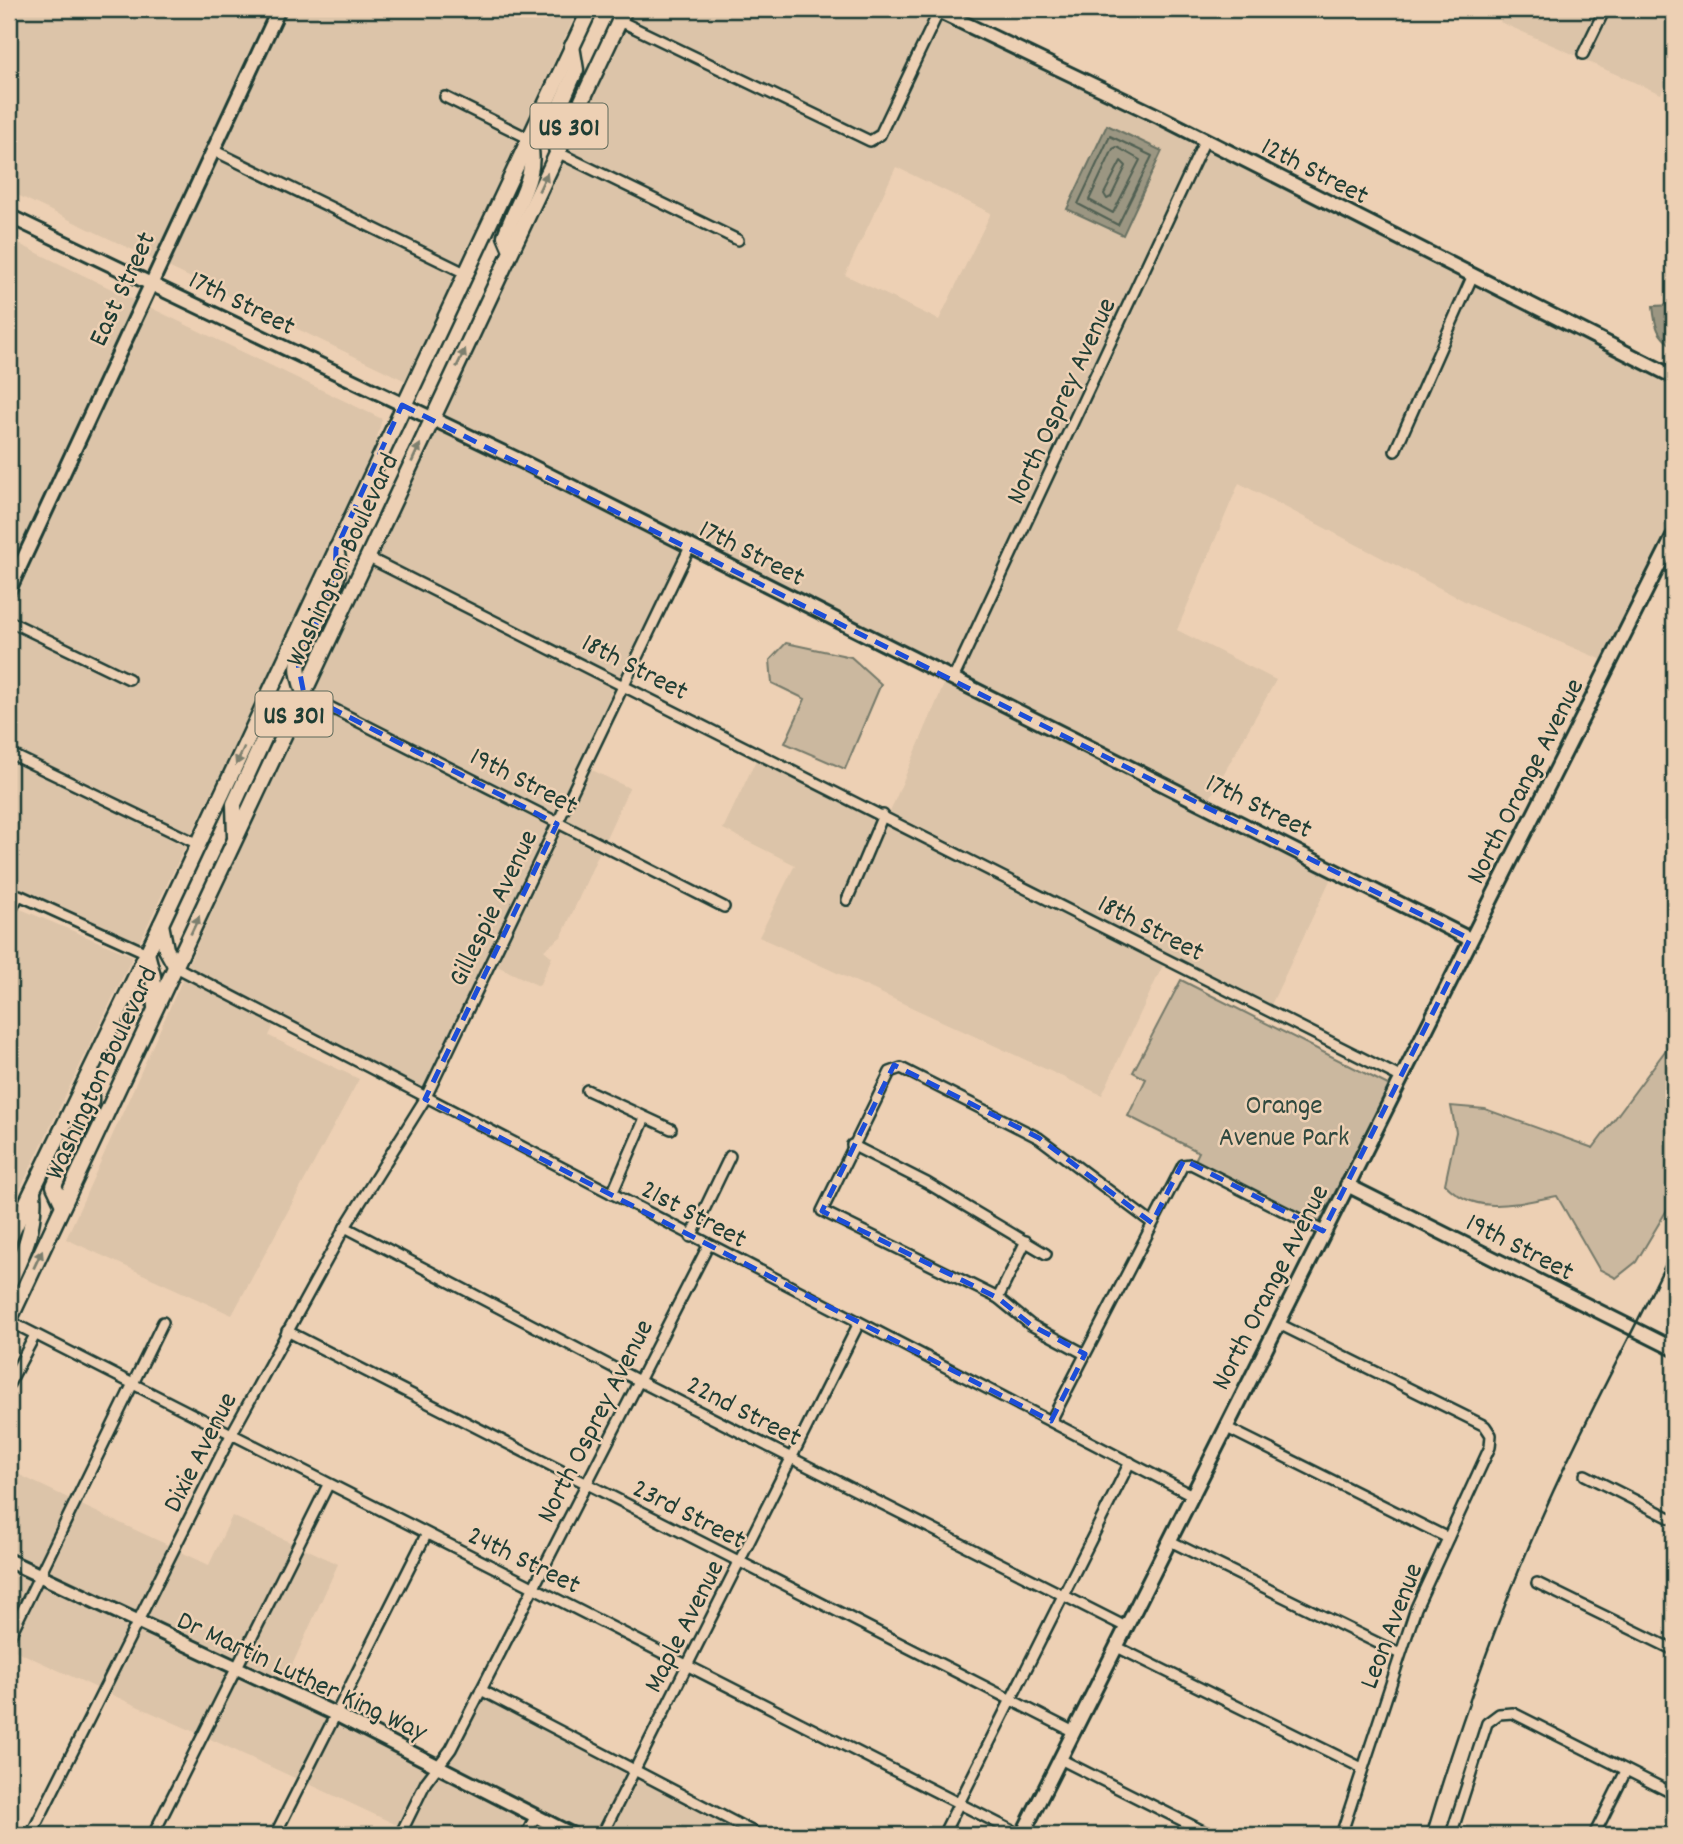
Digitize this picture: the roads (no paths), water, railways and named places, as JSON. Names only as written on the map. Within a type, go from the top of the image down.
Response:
[{"type":"main road","name":"Washington Boulevard","points":[[9,1240],[161,924],[402,405],[590,9]]},
{"type":"main road","name":"Washington Boulevard","points":[[9,1321],[622,15]]},
{"type":"main road","points":[[557,152],[551,126],[576,70],[572,46]]},
{"type":"main road","points":[[511,250],[505,236],[533,169],[533,152],[528,138]]},
{"type":"main road","points":[[304,694],[298,664],[335,582],[340,563],[336,549]]},
{"type":"main road","points":[[236,838],[234,804],[273,719],[271,690]]},
{"type":"main road","points":[[161,924],[166,949],[176,967]]},
{"type":"main road","points":[[147,953],[153,976],[155,1009]]},
{"type":"main road","points":[[63,1205],[54,1186],[91,1102],[91,1070]]},
{"type":"main road","points":[[9,1283],[31,1234],[35,1214],[33,1191]]},
{"type":"street","points":[[263,9],[278,12]]},
{"type":"street","points":[[1583,54],[1605,9]]},
{"type":"street","points":[[622,15],[857,137],[875,139],[880,135],[938,10]]},
{"type":"street","name":"12th Street","points":[[938,10],[1205,140],[1674,377]]},
{"type":"street","name":"East Street","points":[[9,590],[149,283],[278,12]]},
{"type":"street","points":[[445,97],[528,138]]},
{"type":"street","name":"North Osprey Avenue","points":[[953,679],[1205,140]]},
{"type":"street","points":[[213,150],[465,273]]},
{"type":"street","points":[[557,152],[738,240]]},
{"type":"street","name":"17th Street","points":[[9,216],[432,419],[1470,939]]},
{"type":"street","points":[[1395,451],[1473,275]]},
{"type":"street","name":"North Orange Avenue","points":[[1022,1835],[1674,535]]},
{"type":"street","name":"Gillespie Avenue","points":[[425,1099],[690,547]]},
{"type":"street","name":"18th Street","points":[[368,556],[1400,1077]]},
{"type":"street","points":[[9,621],[130,679]]},
{"type":"street","name":"19th Street","points":[[304,694],[724,906]]},
{"type":"street","points":[[9,754],[198,844]]},
{"type":"street","points":[[847,900],[883,815]]},
{"type":"street","points":[[9,914],[19,895],[147,953]]},
{"type":"street","name":"21st Street","points":[[176,967],[425,1099],[1194,1496]]},
{"type":"street","points":[[1086,1354],[1031,1325],[998,1298],[822,1210],[852,1145],[894,1069],[901,1068],[1040,1138],[1152,1223]]},
{"type":"street","points":[[587,1090],[671,1129]]},
{"type":"street","name":"Dixie Avenue","points":[[31,1835],[230,1435],[345,1227],[425,1099]]},
{"type":"street","points":[[612,1194],[645,1118]]},
{"type":"street","points":[[852,1145],[927,1183],[1046,1254]]},
{"type":"street","points":[[691,1237],[730,1156]]},
{"type":"street","points":[[1051,1421],[1179,1169],[1186,1164],[1323,1231]]},
{"type":"street","name":"19th Street","points":[[1347,1185],[1674,1349]]},
{"type":"street","name":"22nd Street","points":[[345,1227],[639,1381],[1126,1627]]},
{"type":"street","points":[[998,1298],[1026,1241]]},
{"type":"street","name":"North Osprey Avenue","points":[[400,1835],[426,1782],[451,1749],[708,1246]]},
{"type":"street","name":"24th Street","points":[[9,1321],[426,1535],[1022,1835]]},
{"type":"street","points":[[9,1638],[163,1322]]},
{"type":"street","name":"Maple Avenue","points":[[602,1835],[859,1323]]},
{"type":"street","name":"Leon Avenue","points":[[1277,1323],[1485,1426],[1491,1435],[1490,1447],[1416,1608],[1341,1835]]},
{"type":"street","name":"23rd Street","points":[[286,1331],[1074,1732]]},
{"type":"street","points":[[9,1384],[34,1335]]},
{"type":"street","points":[[1225,1427],[1448,1538]]},
{"type":"street","points":[[943,1835],[1130,1462]]},
{"type":"street","points":[[1585,1475],[1674,1520]]},
{"type":"street","points":[[153,1835],[235,1666],[328,1485]]},
{"type":"street","points":[[275,1835],[426,1535]]},
{"type":"street","points":[[1170,1541],[1400,1654]]},
{"type":"street","name":"Dr Martin Luther King Way","points":[[9,1561],[335,1714],[573,1835]]},
{"type":"street","points":[[1537,1583],[1674,1650]]},
{"type":"street","points":[[1117,1647],[1362,1768]]},
{"type":"street","points":[[481,1690],[759,1835]]},
{"type":"street","points":[[1451,1835],[1487,1723],[1499,1714],[1513,1713],[1674,1794]]},
{"type":"street","points":[[1060,1759],[1211,1835]]},
{"type":"street","points":[[1594,1835],[1626,1770]]},
{"type":"street","points":[[526,1835],[535,1817]]},
{"type":"water","points":[[1107,125],[1162,151],[1123,235],[1067,209]]},
{"type":"water","points":[[1674,305],[1674,347],[1658,330],[1653,306]]},
{"type":"railway","points":[[1426,1835],[1481,1668],[1529,1545],[1674,1247]]},
{"type":"park label","name":"Orange Avenue Park","points":[[1284,1119]]}]
